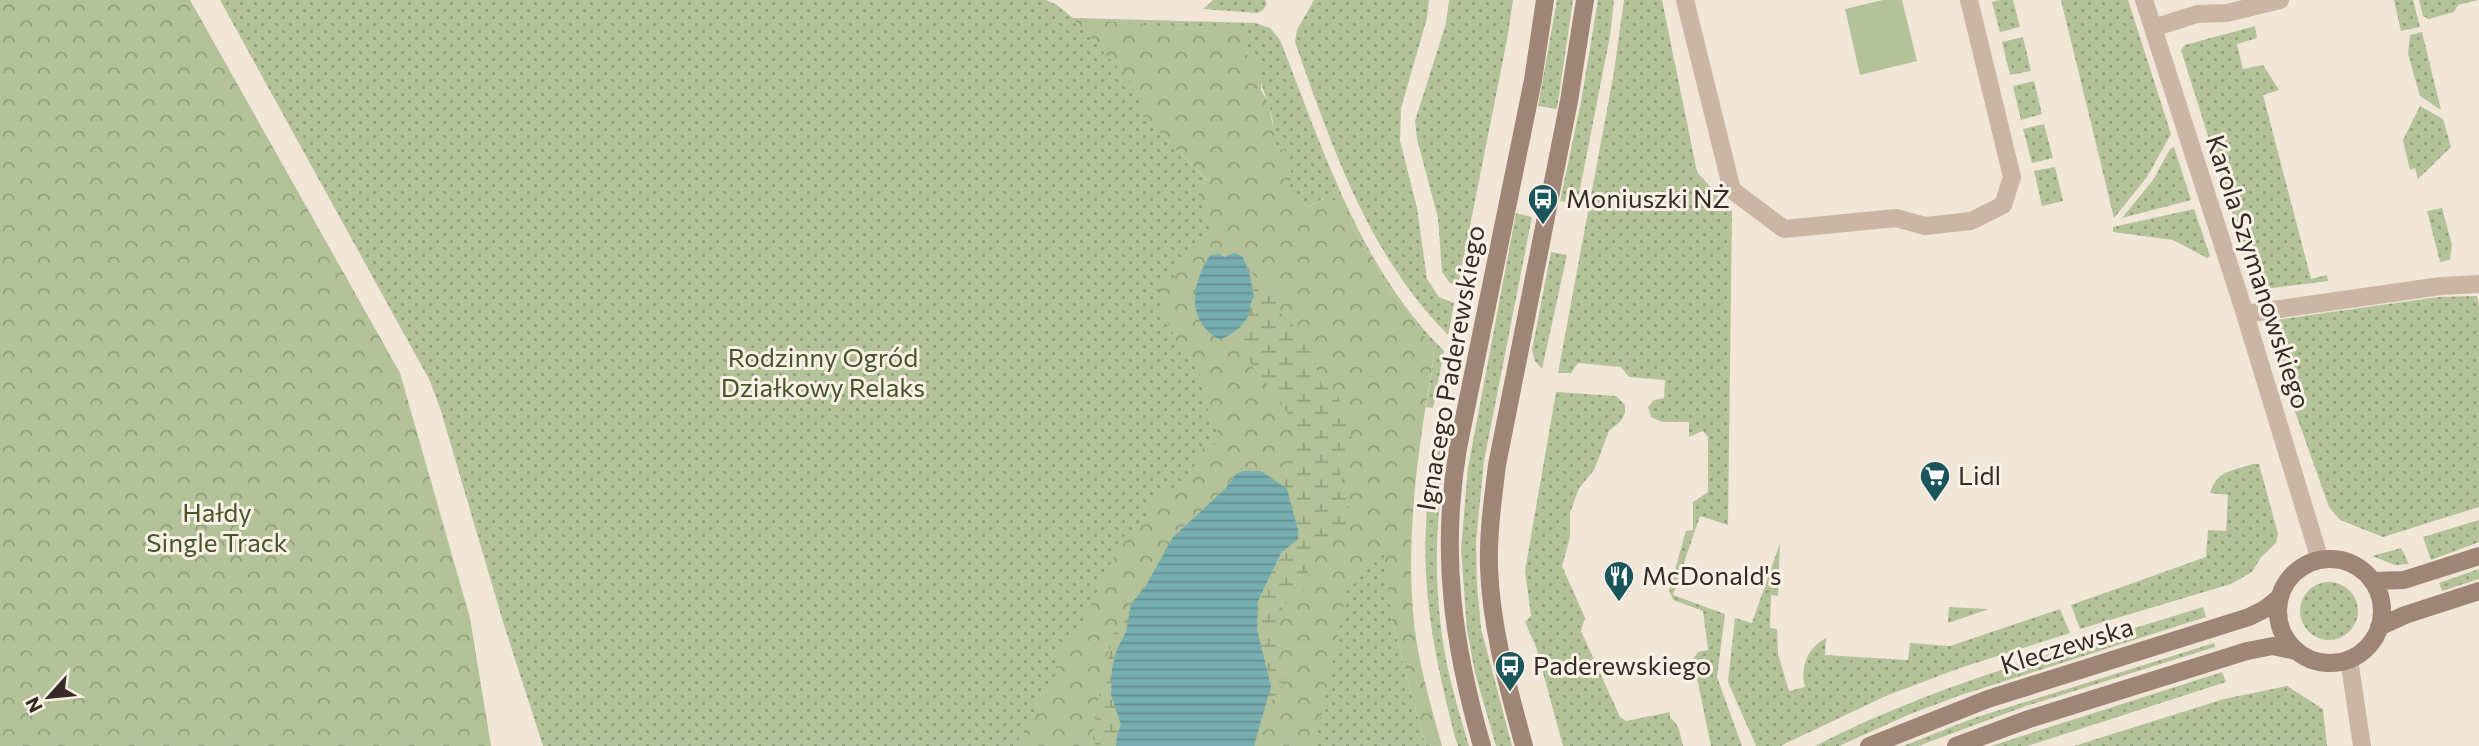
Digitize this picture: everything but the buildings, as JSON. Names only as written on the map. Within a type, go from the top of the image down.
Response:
[{"type":"main road","name":"Ignacego Paderewskiego","points":[[1482,746],[1464,680],[1455,631],[1448,557],[1450,508],[1458,448],[1533,80],[1545,0]]},
{"type":"main road","points":[[1524,746],[1496,625],[1489,567],[1491,517],[1499,452],[1569,101],[1586,0]]},
{"type":"main road","points":[[2372,582],[2404,580],[2479,556]]},
{"type":"main road","points":[[1956,746],[2029,719],[2247,651],[2273,646],[2296,651],[2319,662],[2349,659],[2367,648],[2379,626],[2381,603],[2366,574],[2339,560],[2320,560],[2289,578],[2280,597],[2278,621],[2282,632],[2296,651]]},
{"type":"main road","points":[[2379,626],[2479,591]]},
{"type":"main road","name":"Kleczewska","points":[[1868,746],[1977,703],[2249,617],[2280,597]]},
{"type":"street","points":[[1685,0],[1732,190],[1784,229],[1896,218],[1925,226],[1971,222],[2003,205],[2012,177],[1969,0]]},
{"type":"street","name":"Karola Szymanowskiego","points":[[2144,0],[2245,314],[2320,560]]},
{"type":"street","points":[[2153,28],[2197,14],[2227,13],[2280,0]]},
{"type":"street","points":[[2245,314],[2441,286],[2479,284]]},
{"type":"street","points":[[2349,659],[2362,746]]},
{"type":"green space","name":"Hałdy Single Track","points":[[0,0],[190,0],[400,373],[470,618],[491,746],[0,746]]},
{"type":"green space","name":"Rodzinny Ogród Działkowy Relaks","points":[[220,0],[1046,0],[1073,18],[1255,23],[1270,28],[1280,40],[1328,164],[1366,244],[1414,318],[1444,351],[1433,408],[1426,407],[1435,351],[1410,314],[1389,290],[1372,257],[1353,229],[1350,217],[1324,198],[1309,207],[1285,185],[1285,151],[1274,145],[1272,119],[1261,83],[1261,69],[1247,55],[1245,46],[1218,30],[1206,27],[1186,29],[1074,19],[1148,100],[1139,111],[1373,350],[1392,621],[1426,746],[543,746],[430,381]]},
{"type":"green space","points":[[1213,0],[1265,0],[1267,4],[1257,13],[1203,9]]},
{"type":"green space","points":[[1314,0],[1429,0],[1427,18],[1401,108],[1400,141],[1417,208],[1427,279],[1439,297],[1454,303],[1448,335],[1420,303],[1374,234],[1355,198],[1323,121],[1295,42],[1297,30]]},
{"type":"green space","points":[[1449,0],[1513,0],[1458,286],[1450,283],[1442,272],[1438,218],[1417,139],[1415,121],[1446,23]]},
{"type":"green space","points":[[1557,0],[1573,0],[1557,109],[1538,106]]},
{"type":"green space","points":[[1598,0],[1614,0],[1610,36],[1577,204],[1560,201],[1581,102]]},
{"type":"green space","points":[[1624,0],[1662,0],[1697,172],[1732,211],[1728,525],[1700,516],[1673,595],[1725,614],[1717,677],[1742,746],[1711,746],[1693,659],[1698,652],[1708,650],[1703,611],[1673,600],[1669,590],[1686,531],[1693,530],[1693,502],[1708,492],[1708,437],[1703,431],[1689,437],[1689,422],[1662,422],[1651,417],[1648,407],[1654,400],[1664,398],[1665,380],[1629,377],[1621,367],[1578,363],[1571,373],[1558,373],[1614,72]]},
{"type":"green space","points":[[1883,0],[1902,0],[1917,61],[1860,75],[1845,9]]},
{"type":"green space","points":[[2013,0],[2020,27],[2000,32],[1992,2]]},
{"type":"green space","points":[[2061,0],[2128,0],[2171,134],[2147,177],[2114,218]]},
{"type":"green space","points":[[2394,0],[2413,0],[2420,27],[2401,31]]},
{"type":"green space","points":[[2419,0],[2478,0],[2458,5],[2454,12],[2429,19],[2423,16]]},
{"type":"green space","points":[[1073,18],[1186,29],[1206,27],[1218,30],[1228,24],[1243,27],[1248,37],[1245,46],[1247,55],[1257,60],[1261,70],[1261,90],[1269,104],[1274,145],[1285,151],[1292,162],[1290,180],[1286,186],[1309,207],[1324,198],[1332,198],[1341,205],[1389,290],[1410,314],[1435,351],[1416,480],[1411,578],[1417,645],[1442,746],[1426,746],[1392,621],[1384,553],[1346,592],[1314,746],[1254,746],[1263,714],[1285,680],[1273,629],[1284,605],[1308,571],[1313,552],[1339,535],[1349,506],[1342,489],[1338,464],[1352,437],[1336,390],[1323,387],[1303,329],[1288,322],[1270,283],[1256,277],[1242,256],[1235,253],[1224,257],[1219,254],[1210,255],[1227,339],[1231,336],[1239,344],[1256,372],[1271,387],[1286,410],[1293,433],[1290,457],[1275,480],[1260,471],[1236,474],[1170,542],[1134,604],[1129,618],[1117,627],[1113,634],[1106,685],[1096,715],[1096,746],[1021,746],[1018,736],[1026,734],[1040,700],[1049,693],[1058,653],[1074,640],[1117,550],[1139,528],[1149,513],[1155,492],[1166,489],[1174,492],[1189,477],[1202,449],[1215,444],[1219,434],[1204,401],[1205,388],[1194,361],[1175,339],[1159,296],[1159,286],[1175,277],[1182,253],[1206,235],[1209,227],[1207,206],[1197,192],[1207,180],[1138,111],[1147,100]]},
{"type":"green space","points":[[2255,26],[2257,38],[2237,44],[2243,69],[2263,65],[2279,90],[2263,95],[2311,279],[2327,275],[2328,281],[2263,289],[2252,276],[2181,50],[2185,45]]},
{"type":"green space","points":[[2422,32],[2441,110],[2420,96],[2408,54],[2410,35]]},
{"type":"green space","points":[[2023,37],[2031,71],[2010,75],[2002,42]]},
{"type":"green space","points":[[2034,81],[2042,114],[2021,120],[2013,86]]},
{"type":"green space","points":[[2420,106],[2443,119],[2451,147],[2418,179],[2415,168],[2410,170],[2403,140]]},
{"type":"green space","points":[[2044,124],[2053,158],[2032,163],[2023,129]]},
{"type":"green space","points":[[2174,147],[2191,200],[2122,218],[2153,180],[2170,149]]},
{"type":"green space","points":[[2055,167],[2063,201],[2042,206],[2034,171]]},
{"type":"green space","points":[[2442,208],[2452,245],[2450,260],[2440,262],[2427,211]]},
{"type":"green space","points":[[2194,209],[2210,256],[2207,258],[2173,240],[2113,232],[2113,227]]},
{"type":"green space","points":[[1516,213],[1532,217],[1484,461],[1476,542],[1481,628],[1512,746],[1496,746],[1475,673],[1467,630],[1461,549],[1468,468]]},
{"type":"green space","points":[[1551,252],[1567,255],[1542,369],[1535,361],[1532,350]]},
{"type":"green space","points":[[1249,271],[1259,280],[1270,283],[1278,295],[1280,312],[1290,326],[1303,329],[1310,336],[1316,371],[1323,387],[1336,390],[1352,437],[1338,464],[1350,518],[1340,535],[1313,552],[1308,571],[1311,585],[1284,605],[1273,629],[1286,680],[1263,714],[1271,686],[1257,630],[1258,601],[1281,553],[1298,529],[1288,489],[1275,480],[1290,457],[1293,445],[1291,422],[1271,387],[1258,374],[1231,336],[1250,308],[1254,297]]},
{"type":"green space","points":[[2477,296],[2479,507],[2383,537],[2340,520],[2329,507],[2266,330],[2275,320],[2438,297]]},
{"type":"green space","points":[[1556,392],[1616,396],[1625,405],[1625,413],[1621,421],[1609,431],[1594,470],[1579,488],[1570,513],[1570,537],[1562,566],[1585,618],[1581,631],[1620,717],[1626,721],[1670,712],[1670,718],[1678,727],[1683,746],[1563,746],[1536,647],[1525,622],[1531,616],[1525,571]]},
{"type":"green space","points":[[1448,412],[1453,413],[1440,499],[1437,583],[1445,655],[1469,746],[1458,746],[1455,737],[1437,658],[1426,579],[1430,474],[1438,423],[1445,424]]},
{"type":"green space","points":[[2259,464],[2278,534],[2276,543],[2261,557],[2252,572],[2231,584],[2080,629],[2071,605],[2206,557],[2208,530],[2226,531],[2228,495],[2210,493],[2213,485],[2226,472]]},
{"type":"green space","points":[[2479,520],[2479,542],[2431,560],[2423,537]]},
{"type":"green space","points":[[1780,543],[1778,596],[1771,595],[1770,628],[1777,629],[1778,654],[1789,691],[1805,687],[1804,665],[1814,647],[1826,638],[1825,655],[1908,660],[1910,643],[1950,646],[2060,609],[2070,633],[1963,667],[1888,695],[1780,746],[1756,746],[1728,682],[1735,618],[1752,623]]},
{"type":"green space","points":[[2401,548],[2409,564],[2395,565],[2372,556]]},
{"type":"green space","points":[[2479,569],[2479,579],[2442,591],[2439,583]]},
{"type":"green space","points":[[2329,582],[2340,584],[2353,595],[2358,611],[2356,622],[2345,635],[2329,640],[2318,638],[2305,627],[2300,611],[2302,600],[2313,587]]},
{"type":"green space","points":[[1949,607],[1989,609],[1948,623]]},
{"type":"green space","points":[[2203,607],[2206,617],[1958,696],[1839,746],[1815,746],[1909,703],[1957,685]]},
{"type":"green space","points":[[1129,618],[1126,632],[1117,649],[1111,695],[1121,725],[1116,746],[1096,746],[1092,734],[1096,723],[1097,702],[1106,685],[1112,637],[1117,626]]},
{"type":"green space","points":[[2214,643],[2215,647],[2026,706],[1918,746],[1903,746],[1974,718]]},
{"type":"green space","points":[[2222,672],[2226,682],[2027,746],[1991,746]]},
{"type":"green space","points":[[2287,686],[2323,709],[2327,746],[2074,746],[2224,699]]},
{"type":"water","points":[[1235,253],[1242,256],[1249,271],[1254,297],[1249,314],[1241,326],[1219,339],[1201,322],[1196,311],[1196,289],[1210,255],[1219,254],[1224,257]]},
{"type":"water","points":[[1243,471],[1261,471],[1287,489],[1298,530],[1298,539],[1281,553],[1258,601],[1257,630],[1271,686],[1254,746],[1116,746],[1121,725],[1111,695],[1112,669],[1117,649],[1126,632],[1131,604],[1145,587],[1173,537],[1225,489],[1236,474]]},
{"type":"place","name":"Moniuszki NŻ","points":[[1543,226]]},
{"type":"place","name":"Lidl","points":[[1935,503]]},
{"type":"place","name":"McDonald's","points":[[1619,603]]},
{"type":"place","name":"Paderewskiego","points":[[1510,693]]}]
